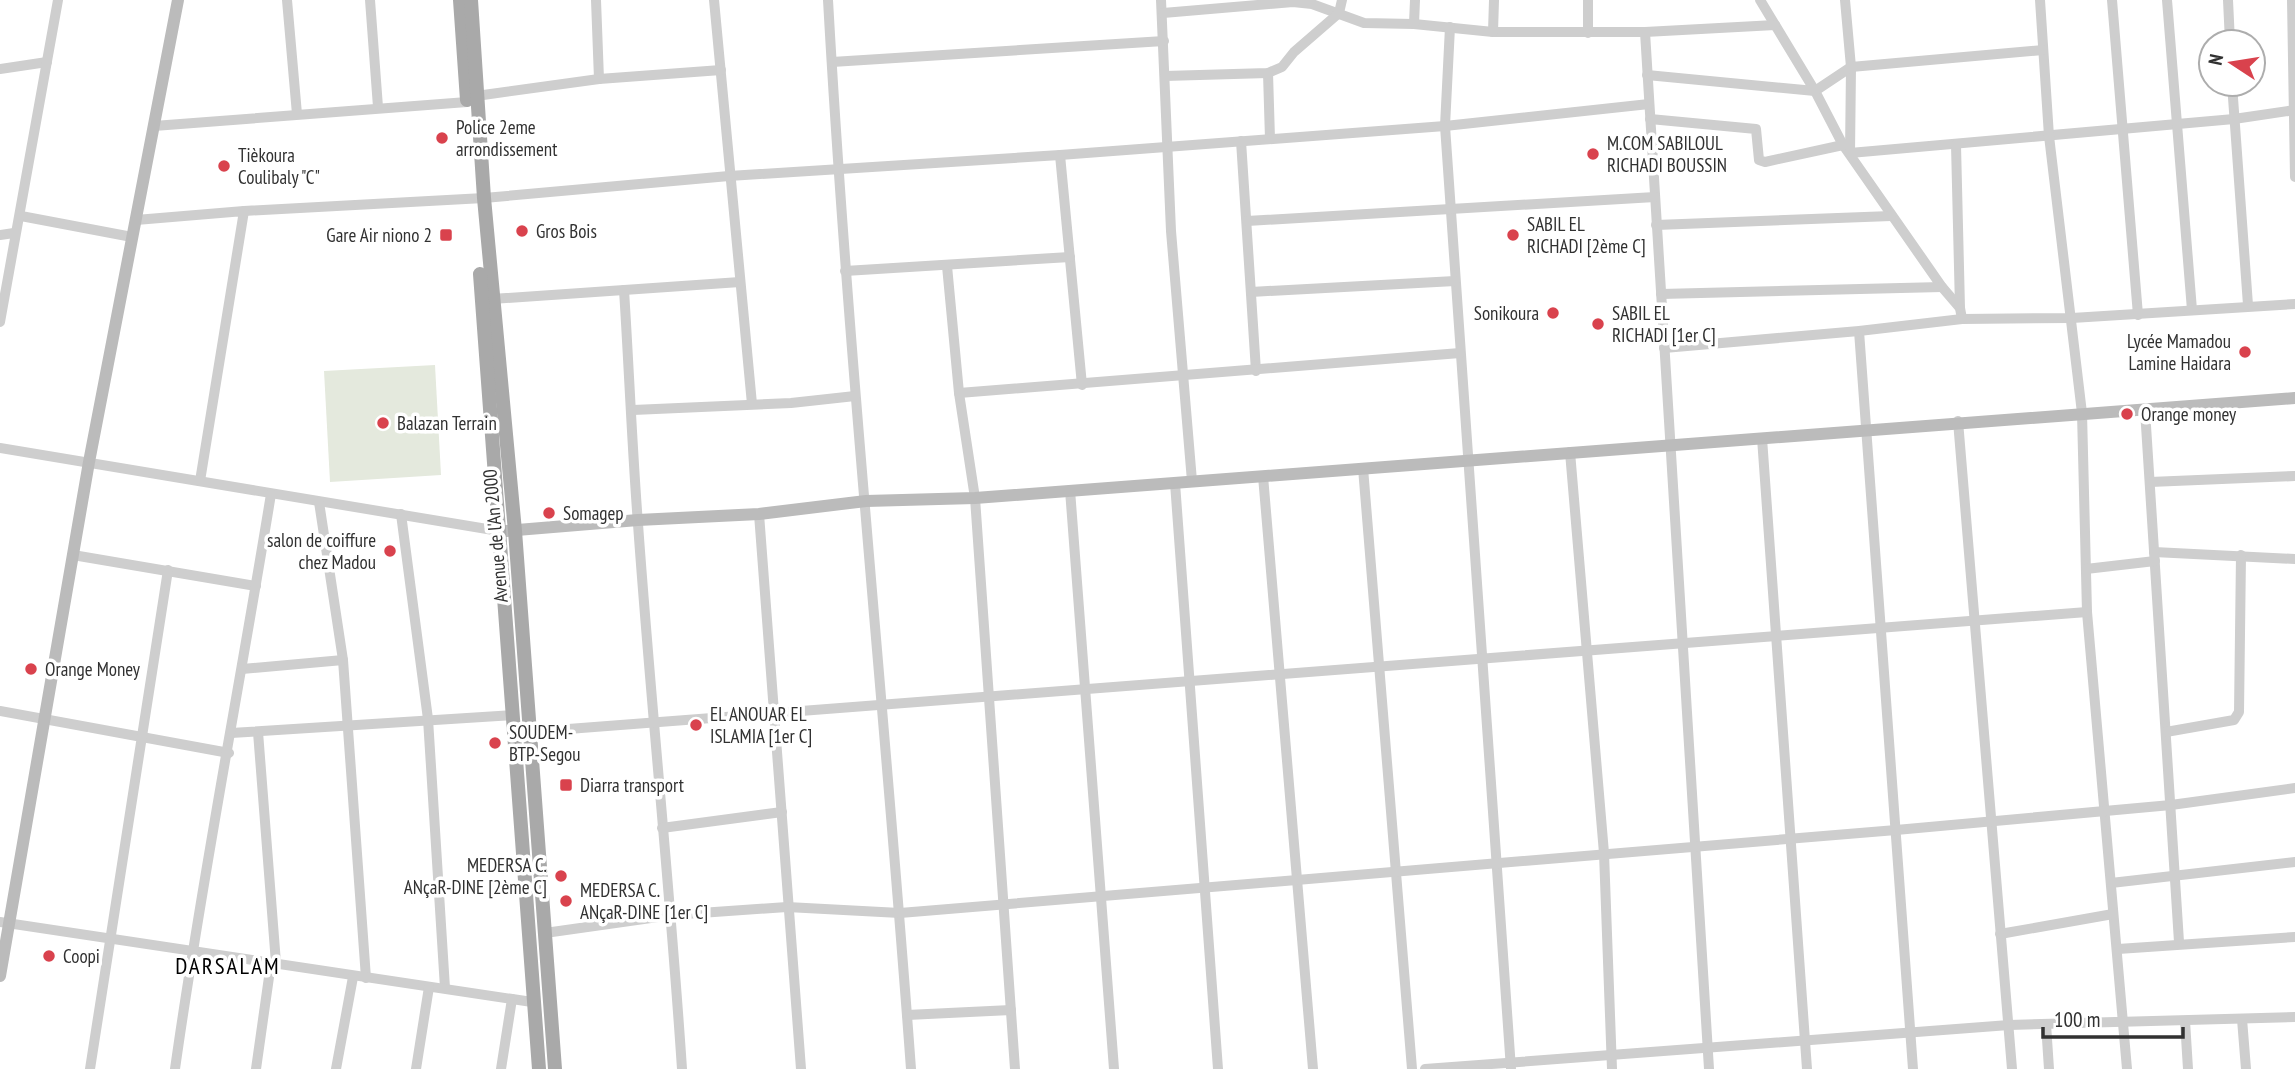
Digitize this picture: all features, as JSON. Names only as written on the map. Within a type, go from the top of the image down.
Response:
[{"type":"main road","name":"Avenue de l'An 2000","points":[[460,0],[479,198],[499,531],[539,1069]]},
{"type":"main road","name":"Avenue de l'An 2000","points":[[471,0],[471,99]]},
{"type":"main road","name":"Avenue de l'An 2000","points":[[479,198],[515,531],[555,1069]]},
{"type":"street","points":[[0,322],[58,0]]},
{"type":"street","points":[[0,976],[4,923],[177,0]]},
{"type":"street","points":[[287,0],[297,114]]},
{"type":"street","points":[[370,0],[378,107]]},
{"type":"street","points":[[596,0],[599,79]]},
{"type":"street","points":[[714,0],[751,404]]},
{"type":"street","points":[[828,0],[845,271],[884,704],[911,1069]]},
{"type":"street","points":[[1161,0],[1168,147],[1192,481]]},
{"type":"street","points":[[1165,76],[1268,74],[1282,67],[1294,52],[1339,13],[1342,0]]},
{"type":"street","points":[[1414,24],[1415,0]]},
{"type":"street","points":[[1493,32],[1494,0]]},
{"type":"street","points":[[1588,0],[1588,33]]},
{"type":"street","points":[[1760,0],[1815,91],[1846,149],[1961,313]]},
{"type":"street","points":[[1845,0],[1851,67],[1846,149]]},
{"type":"street","points":[[2040,0],[2049,136],[2081,413],[2087,612],[2127,1069]]},
{"type":"street","points":[[2112,0],[2138,315]]},
{"type":"street","points":[[2167,0],[2192,310]]},
{"type":"street","points":[[2228,0],[2229,28]]},
{"type":"street","points":[[2292,0],[2295,177]]},
{"type":"street","points":[[1163,13],[1293,2],[1339,13],[1364,23],[1414,24],[1493,32],[1645,32],[1775,25]]},
{"type":"street","points":[[1450,27],[1445,126],[1467,460],[1499,862],[1511,1065]]},
{"type":"street","points":[[1645,32],[1709,1069]]},
{"type":"street","points":[[832,62],[1164,41]]},
{"type":"street","points":[[1647,75],[1815,91],[1851,67],[2043,50]]},
{"type":"street","points":[[0,69],[47,62]]},
{"type":"street","points":[[154,126],[471,99],[599,79],[721,70]]},
{"type":"street","points":[[1268,74],[1269,139]]},
{"type":"street","points":[[2233,98],[2248,305]]},
{"type":"street","points":[[136,220],[479,198],[729,176],[1060,155],[1445,126],[1649,104]]},
{"type":"street","points":[[1650,119],[1756,129],[1759,160],[1765,162],[1846,149],[1956,145],[2234,119],[2294,110]]},
{"type":"street","points":[[1241,141],[1256,371]]},
{"type":"street","points":[[1956,145],[1961,313]]},
{"type":"street","points":[[1060,155],[1082,385]]},
{"type":"street","points":[[1247,221],[1655,197]]},
{"type":"street","points":[[200,481],[244,211]]},
{"type":"street","points":[[21,216],[132,237]]},
{"type":"street","points":[[1657,225],[1891,216]]},
{"type":"street","points":[[0,235],[14,233]]},
{"type":"street","points":[[845,271],[1070,257]]},
{"type":"street","points":[[947,266],[959,393],[975,498],[1015,1069]]},
{"type":"street","points":[[1251,292],[1455,281]]},
{"type":"street","points":[[492,299],[740,282]]},
{"type":"street","points":[[1661,294],[1942,287]]},
{"type":"street","points":[[624,290],[638,520],[662,828],[672,915],[682,1069]]},
{"type":"street","points":[[1664,348],[1859,331],[1961,313],[2072,318],[2295,304]]},
{"type":"street","points":[[1859,331],[1913,1069]]},
{"type":"street","points":[[959,393],[1183,378],[1460,353]]},
{"type":"street","points":[[633,410],[855,396]]},
{"type":"street","points":[[0,448],[318,502],[499,531],[515,531],[638,520],[759,514],[866,501],[975,498],[1958,421],[2295,398]]},
{"type":"street","points":[[2145,410],[2179,942]]},
{"type":"street","points":[[1958,421],[2012,1069]]},
{"type":"street","points":[[1762,438],[1807,1069]]},
{"type":"street","points":[[1570,452],[1604,853],[1612,1069]]},
{"type":"street","points":[[1363,468],[1412,1069]]},
{"type":"street","points":[[1263,476],[1313,1069]]},
{"type":"street","points":[[2150,482],[2295,476]]},
{"type":"street","points":[[1175,482],[1218,1069]]},
{"type":"street","points":[[1070,491],[1114,1069]]},
{"type":"street","points":[[174,1069],[271,494]]},
{"type":"street","points":[[318,502],[343,660],[366,978]]},
{"type":"street","points":[[401,514],[428,719],[445,988]]},
{"type":"street","points":[[759,514],[801,1069]]},
{"type":"street","points":[[73,555],[256,586]]},
{"type":"street","points":[[2086,569],[2154,556],[2241,555],[2295,559]]},
{"type":"street","points":[[2166,732],[2234,720],[2239,712],[2241,555]]},
{"type":"street","points":[[90,1069],[168,570]]},
{"type":"street","points":[[530,732],[1881,630],[2087,612]]},
{"type":"street","points":[[242,669],[343,660]]},
{"type":"street","points":[[0,711],[229,753]]},
{"type":"street","points":[[231,733],[514,715]]},
{"type":"street","points":[[256,1069],[274,963],[258,732]]},
{"type":"street","points":[[545,933],[672,915],[787,907],[900,913],[1896,830],[1992,819],[2171,805],[2295,788]]},
{"type":"street","points":[[662,828],[782,812]]},
{"type":"street","points":[[2111,883],[2295,863]]},
{"type":"street","points":[[2000,934],[2113,914]]},
{"type":"street","points":[[4,923],[532,1002]]},
{"type":"street","points":[[2118,948],[2179,942],[2295,937]]},
{"type":"street","points":[[336,1069],[353,977]]},
{"type":"street","points":[[416,1069],[429,986]]},
{"type":"street","points":[[501,1069],[512,999]]},
{"type":"street","points":[[907,1015],[1011,1010]]},
{"type":"street","points":[[1425,1069],[1511,1065],[1611,1054],[2009,1025],[2295,1017]]},
{"type":"street","points":[[2242,1019],[2246,1069]]},
{"type":"street","points":[[2185,1021],[2188,1069]]},
{"type":"street","points":[[2046,1024],[2049,1069]]},
{"type":"shaded area","name":"Balazan Terrain","points":[[435,365],[441,475],[330,482],[324,371]]},
{"type":"place","name":"Police 2eme arrondissement","points":[[442,138]]},
{"type":"place","name":"M.COM SABILOUL RICHADI BOUSSIN","points":[[1593,154]]},
{"type":"place","name":"Tièkoura Coulibaly \"C\"","points":[[224,166]]},
{"type":"place","name":"Gros Bois","points":[[522,231]]},
{"type":"place","name":"Gare Air niono 2","points":[[446,235]]},
{"type":"place","name":"SABIL EL RICHADI [2ème C]","points":[[1513,235]]},
{"type":"place","name":"Sonikoura","points":[[1553,313]]},
{"type":"place","name":"SABIL EL RICHADI [1er C]","points":[[1598,324]]},
{"type":"place","name":"Lycée Mamadou Lamine Haidara","points":[[2245,352]]},
{"type":"place","name":"Orange money","points":[[2127,414]]},
{"type":"place","name":"Balazan Terrain","points":[[383,423]]},
{"type":"place","name":"Somagep","points":[[549,513]]},
{"type":"place","name":"salon de coiffure chez Madou","points":[[390,551]]},
{"type":"place","name":"Orange Money","points":[[31,669]]},
{"type":"place","name":"EL ANOUAR EL ISLAMIA [1er C]","points":[[696,725]]},
{"type":"place","name":"SOUDEM- BTP-Segou","points":[[495,743]]},
{"type":"place","name":"Diarra transport","points":[[566,785]]},
{"type":"place","name":"MEDERSA C. ANçaR-DINE [2ème C]","points":[[561,876]]},
{"type":"place","name":"MEDERSA C. ANçaR-DINE [1er C]","points":[[566,901]]},
{"type":"place","name":"Coopi","points":[[49,956]]},
{"type":"district","name":"DARSALAM","points":[[228,965]]}]
